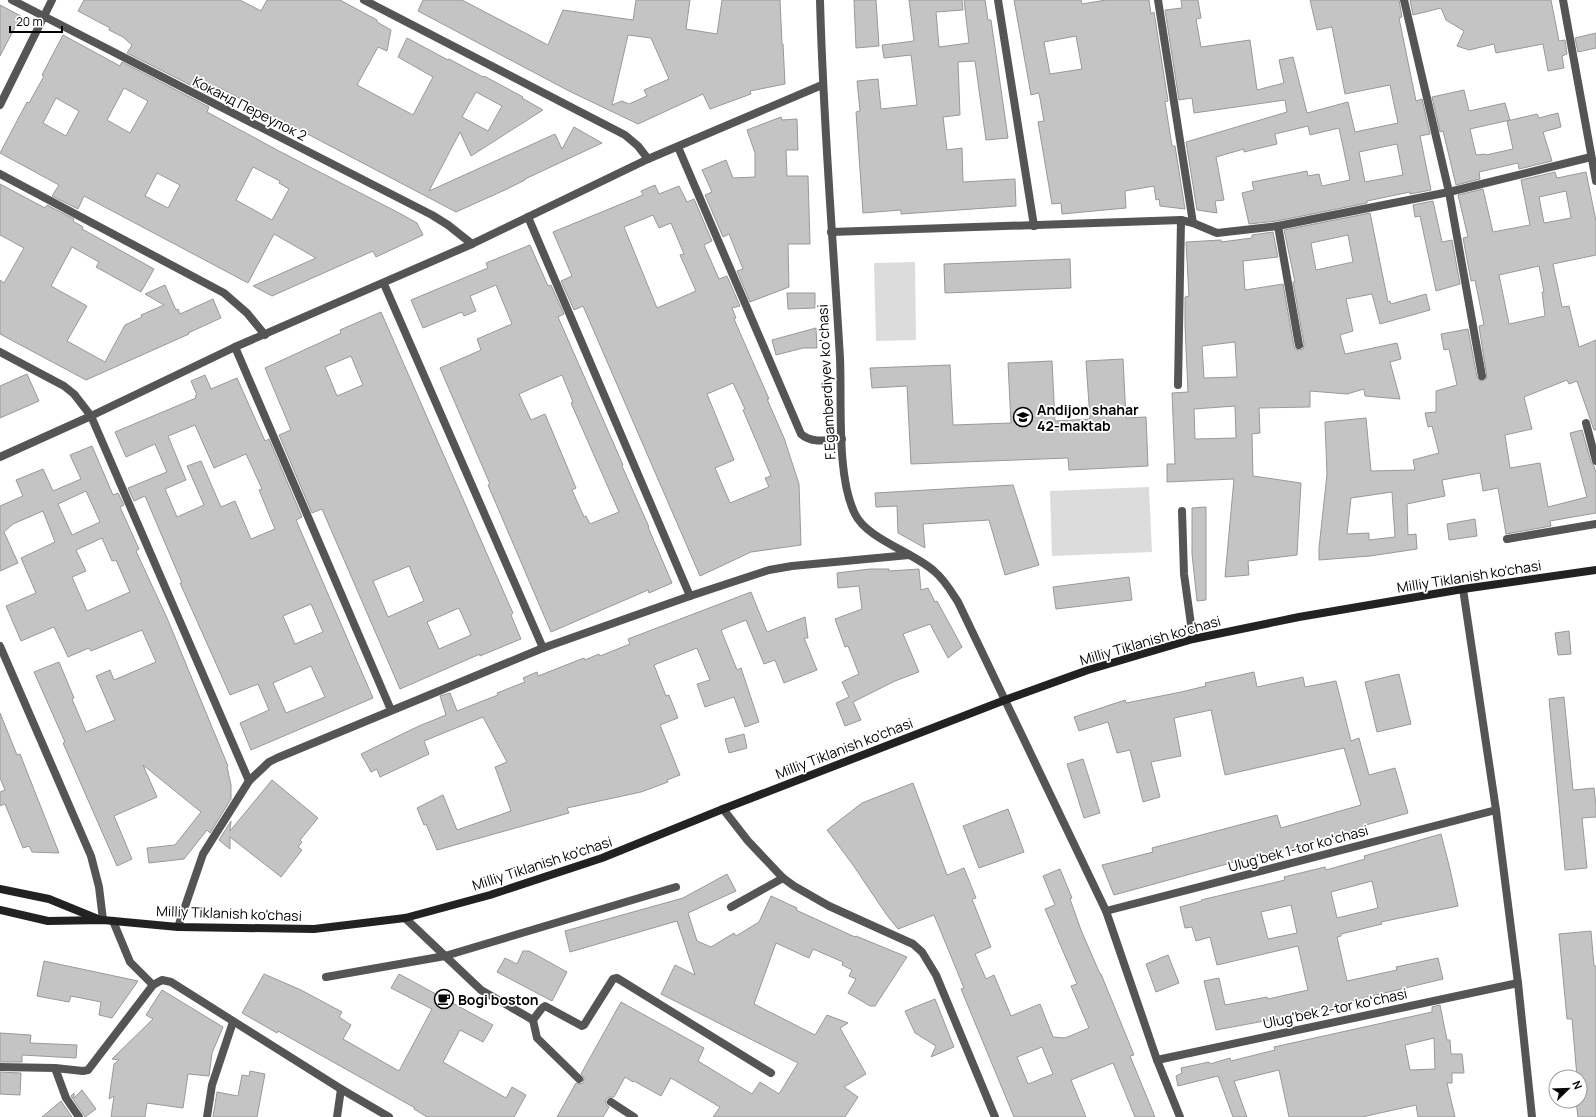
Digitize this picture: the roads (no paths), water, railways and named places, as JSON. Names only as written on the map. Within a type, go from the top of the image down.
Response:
[{"type":"main road","name":"Milliy Tiklanish ko'chasi","points":[[0,910],[48,921],[103,920],[178,927],[314,928],[405,918],[490,895],[602,858],[723,809],[1005,700],[1088,670],[1193,639],[1300,617],[1463,589],[1596,570]]},
{"type":"main road","name":"Milliy Tiklanish ko'chasi","points":[[0,889],[49,900],[103,920]]},
{"type":"street","name":"Коканд Πереулок 2","points":[[12,0],[432,215],[448,225],[472,244]]},
{"type":"street","points":[[0,105],[52,0]]},
{"type":"street","points":[[364,0],[625,136],[638,146],[648,160]]},
{"type":"street","name":"F.Egamberdiyev kо‘chasi","points":[[820,0],[822,85],[840,359],[842,439],[848,495],[855,515],[866,529],[934,570],[958,602],[1106,911],[1157,1060],[1180,1117]]},
{"type":"street","points":[[998,0],[1034,226]]},
{"type":"street","points":[[1158,0],[1193,223]]},
{"type":"street","points":[[1404,0],[1449,192],[1482,376]]},
{"type":"street","points":[[1563,0],[1596,181]]},
{"type":"street","points":[[0,457],[91,416],[235,347],[384,284],[472,244],[678,146],[822,85]]},
{"type":"street","points":[[678,146],[802,434],[811,440],[842,439]]},
{"type":"street","points":[[831,232],[1181,220],[1193,223],[1217,233],[1278,226],[1449,192],[1591,157]]},
{"type":"street","points":[[0,174],[224,292],[247,313],[266,334]]},
{"type":"street","points":[[528,217],[690,596]]},
{"type":"street","points":[[1178,385],[1181,220]]},
{"type":"street","points":[[1278,226],[1299,345]]},
{"type":"street","points":[[384,284],[544,648]]},
{"type":"street","points":[[235,347],[391,710]]},
{"type":"street","points":[[0,352],[64,386],[74,394],[91,416],[249,780]]},
{"type":"street","points":[[1586,422],[1596,461]]},
{"type":"street","points":[[1182,511],[1184,574],[1193,639]]},
{"type":"street","points":[[1507,539],[1596,524]]},
{"type":"street","points":[[178,927],[204,854],[249,780],[269,762],[391,710],[544,648],[690,596],[769,570],[792,566],[910,555]]},
{"type":"street","points":[[1463,589],[1496,810],[1518,983],[1532,1117]]},
{"type":"street","points":[[0,646],[91,856],[99,887],[103,920]]},
{"type":"street","points":[[723,809],[748,841],[783,878],[794,886],[829,906],[913,944],[922,952],[936,975],[995,1117]]},
{"type":"street","name":"Ulug‘bek 1-tor koʻchasi","points":[[1106,911],[1496,810]]},
{"type":"street","points":[[731,907],[783,878]]},
{"type":"street","points":[[326,976],[445,956],[676,887]]},
{"type":"street","points":[[405,918],[481,990],[533,1020],[538,1038],[578,1079]]},
{"type":"street","points":[[113,921],[130,962],[153,985]]},
{"type":"street","points":[[533,1020],[545,1006],[582,1026],[613,980],[617,978],[771,1073]]},
{"type":"street","points":[[0,1068],[56,1068],[83,1071],[88,1070],[153,985],[162,980],[171,982],[341,1089],[389,1117]]},
{"type":"street","name":"Ulug‘bek 2-tor koʻchasi","points":[[1157,1060],[1518,983]]},
{"type":"street","points":[[207,1117],[212,1085],[233,1022]]},
{"type":"street","points":[[56,1068],[66,1098],[79,1117]]},
{"type":"street","points":[[337,1117],[341,1089]]},
{"type":"street","points":[[611,1102],[634,1117]]},
{"type":"place","name":"Andijon shahar 42-maktab","points":[[1023,417]]},
{"type":"place","name":"Bogi boston","points":[[444,999]]}]
